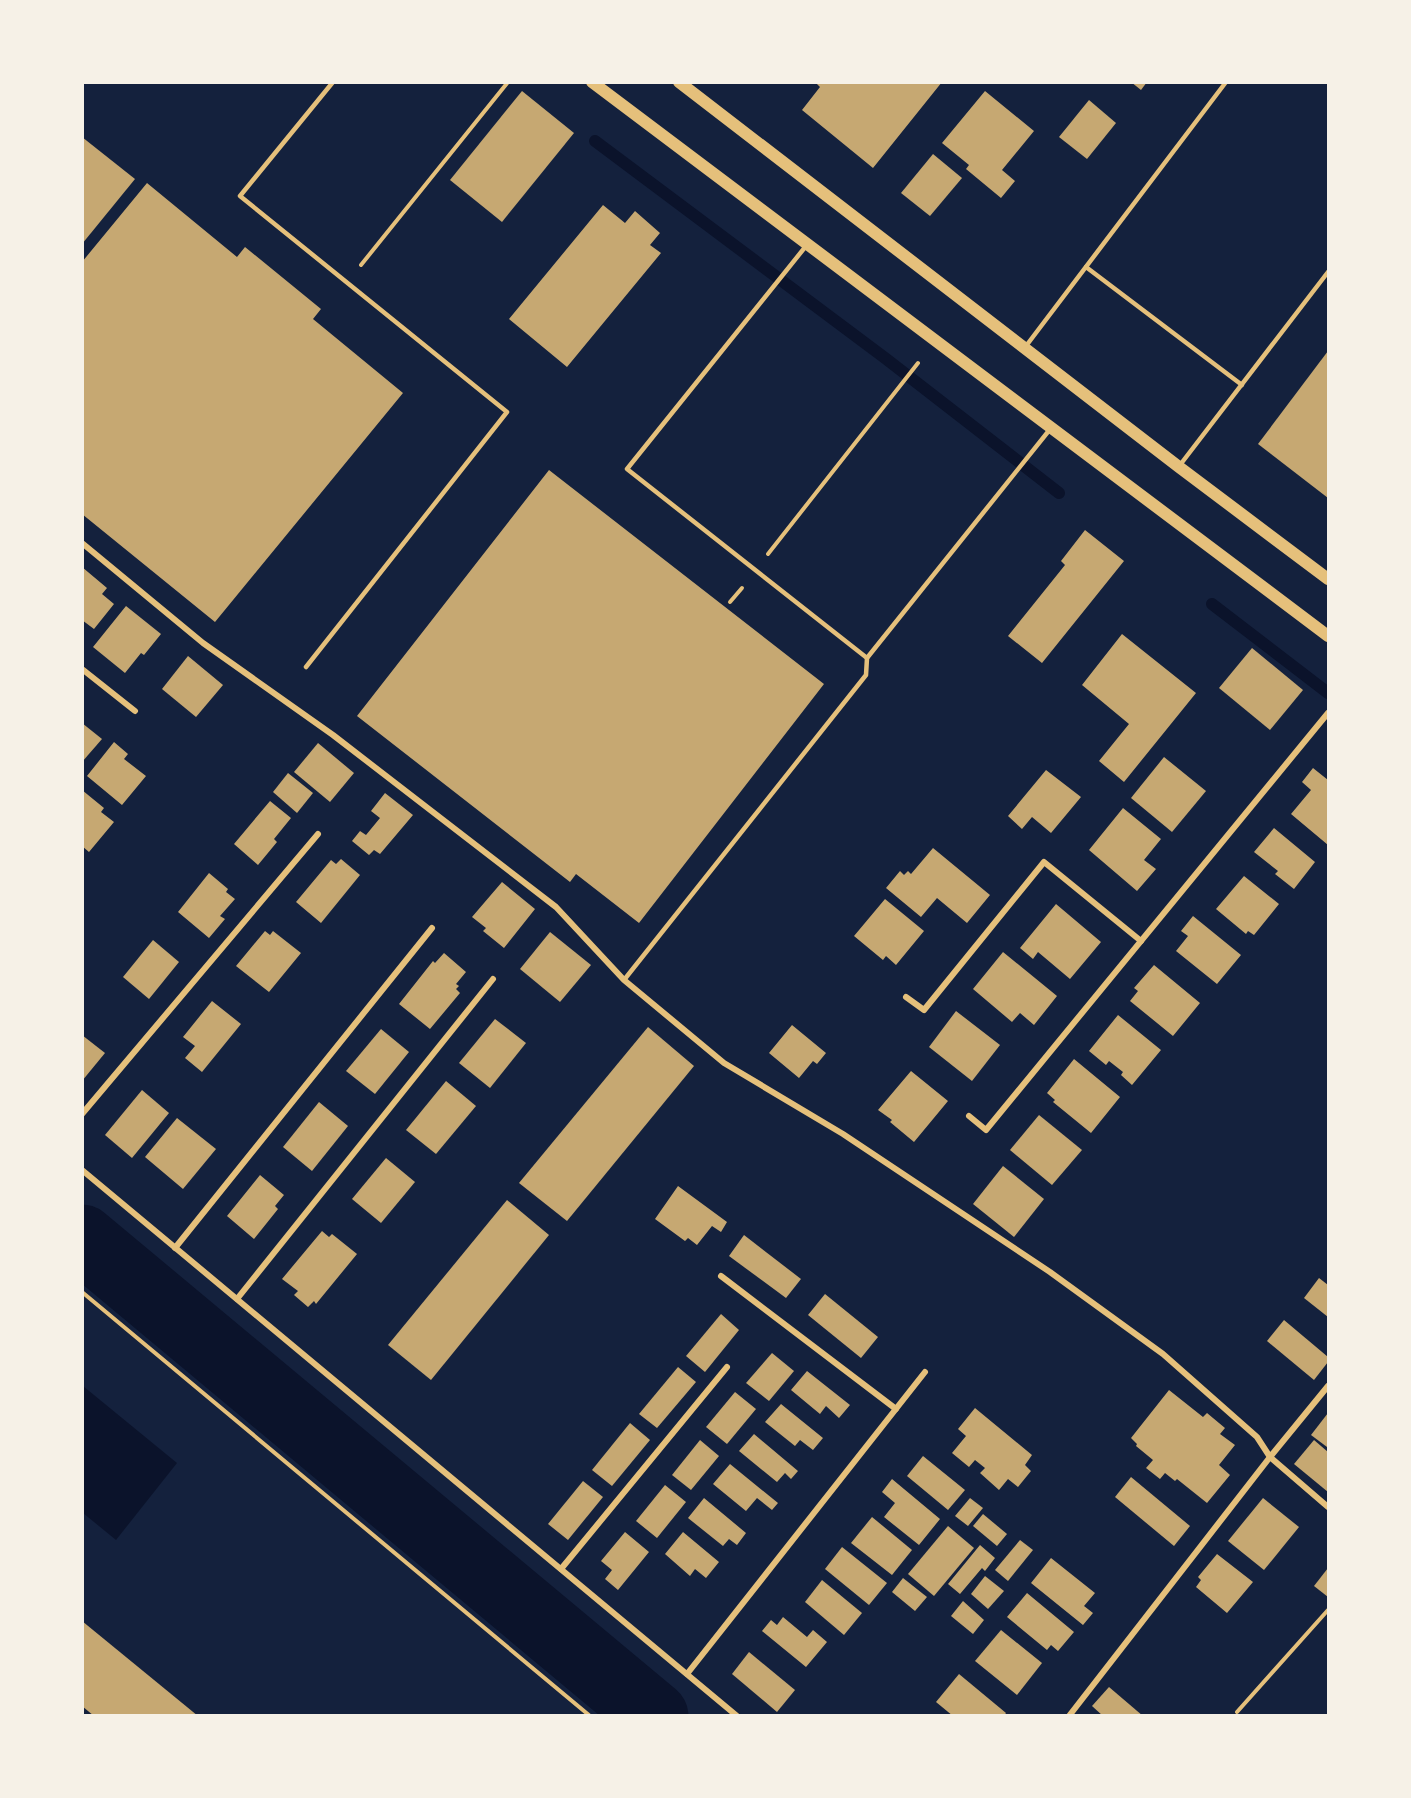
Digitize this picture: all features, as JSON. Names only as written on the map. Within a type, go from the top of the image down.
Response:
[{"type":"main road","points":[[592,82],[1329,636]]},
{"type":"main road","points":[[680,82],[1179,467],[1329,579]]},
{"type":"street","points":[[82,543],[203,643],[333,735],[556,907],[624,980],[724,1063],[843,1134],[1050,1272],[1163,1354],[1257,1437],[1270,1457],[1329,1507]]},
{"type":"street","points":[[82,669],[135,711]]},
{"type":"street","points":[[969,1116],[986,1130],[1329,713]]},
{"type":"street","points":[[82,1114],[318,834]]},
{"type":"street","points":[[906,997],[924,1010],[1044,862],[1141,941]]},
{"type":"street","points":[[175,1248],[432,928]]},
{"type":"street","points":[[237,1299],[493,979]]},
{"type":"street","points":[[82,1170],[737,1716]]},
{"type":"street","points":[[721,1276],[896,1409]]},
{"type":"street","points":[[561,1569],[727,1367]]},
{"type":"street","points":[[687,1674],[925,1372]]},
{"type":"street","points":[[1069,1716],[1270,1457],[1329,1386]]},
{"type":"lane","points":[[306,667],[507,412],[240,196],[333,82]]},
{"type":"lane","points":[[1024,348],[1226,82]]},
{"type":"lane","points":[[807,244],[627,469],[867,658]]},
{"type":"lane","points":[[1086,267],[1242,385]]},
{"type":"lane","points":[[1179,467],[1329,272]]},
{"type":"lane","points":[[624,980],[866,675],[867,658],[1051,428]]},
{"type":"path","points":[[347,283],[508,82]]},
{"type":"path","points":[[730,602],[918,363]]},
{"type":"path","points":[[82,1292],[590,1716]]},
{"type":"path","points":[[1237,1713],[1329,1610]]},
{"type":"water","points":[[83,1386],[177,1463],[116,1540],[83,1513]]},
{"type":"building","points":[[815,82],[942,82],[873,168],[802,110],[820,87]]},
{"type":"building","points":[[1131,82],[1147,82],[1141,90]]},
{"type":"building","points":[[522,91],[574,133],[502,222],[450,180]]},
{"type":"building","points":[[985,91],[1034,131],[1002,170],[1015,181],[1001,198],[966,169],[969,165],[942,143]]},
{"type":"building","points":[[1089,100],[1116,123],[1087,159],[1059,137]]},
{"type":"building","points":[[82,137],[135,179],[82,244]]},
{"type":"building","points":[[933,154],[962,178],[930,216],[901,193]]},
{"type":"building","points":[[147,183],[237,257],[245,247],[321,309],[313,319],[403,393],[215,622],[82,514],[82,262]]},
{"type":"building","points":[[603,205],[625,223],[635,211],[660,233],[650,245],[661,253],[567,367],[509,319]]},
{"type":"building","points":[[1328,351],[1328,498],[1258,444]]},
{"type":"building","points":[[549,470],[824,684],[639,923],[576,874],[570,882],[357,716]]},
{"type":"building","points":[[1085,530],[1124,561],[1042,663],[1008,636],[1065,565],[1061,561]]},
{"type":"building","points":[[82,567],[107,588],[102,594],[114,604],[94,629],[82,620]]},
{"type":"building","points":[[126,606],[161,634],[144,655],[141,653],[125,673],[93,647]]},
{"type":"building","points":[[1122,634],[1196,693],[1124,782],[1099,761],[1129,724],[1082,685]]},
{"type":"building","points":[[1252,648],[1303,690],[1270,730],[1219,688]]},
{"type":"building","points":[[188,656],[223,685],[196,717],[162,689]]},
{"type":"building","points":[[82,723],[102,739],[82,762]]},
{"type":"building","points":[[114,742],[128,754],[124,759],[146,776],[122,805],[87,776]]},
{"type":"building","points":[[318,743],[354,773],[330,802],[294,772]]},
{"type":"building","points":[[1164,757],[1206,791],[1172,832],[1131,798]]},
{"type":"building","points":[[1313,768],[1328,780],[1328,845],[1291,814],[1311,790],[1302,782]]},
{"type":"building","points":[[1046,770],[1081,797],[1051,833],[1032,817],[1022,829],[1008,816]]},
{"type":"building","points":[[288,773],[313,793],[297,813],[273,792]]},
{"type":"building","points":[[82,790],[104,808],[101,812],[114,822],[89,852],[82,846]]},
{"type":"building","points":[[385,793],[413,815],[380,854],[374,850],[369,855],[352,841],[360,831],[366,835],[380,818],[371,811]]},
{"type":"building","points":[[270,801],[291,818],[274,839],[277,842],[258,865],[234,844]]},
{"type":"building","points":[[1123,808],[1161,839],[1144,860],[1156,869],[1137,891],[1089,850]]},
{"type":"building","points":[[1274,828],[1315,862],[1294,889],[1275,874],[1278,871],[1254,852]]},
{"type":"building","points":[[933,848],[990,895],[967,923],[937,898],[921,917],[886,888],[900,871],[904,875],[908,871],[911,874]]},
{"type":"building","points":[[341,859],[360,875],[321,923],[296,902],[331,860],[336,864]]},
{"type":"building","points":[[209,873],[228,889],[226,892],[235,899],[220,916],[225,919],[209,938],[178,912]]},
{"type":"building","points":[[1244,876],[1279,904],[1254,935],[1248,931],[1246,934],[1216,909]]},
{"type":"building","points":[[502,882],[535,909],[504,948],[483,931],[486,928],[472,917]]},
{"type":"building","points":[[885,899],[924,931],[896,965],[886,956],[883,960],[854,936]]},
{"type":"building","points":[[1056,904],[1101,942],[1070,979],[1038,952],[1033,959],[1020,948]]},
{"type":"building","points":[[1193,916],[1241,955],[1217,984],[1176,951],[1188,936],[1181,931]]},
{"type":"building","points":[[265,931],[270,935],[273,931],[301,953],[269,992],[236,966]]},
{"type":"building","points":[[550,932],[591,965],[560,1002],[520,969]]},
{"type":"building","points":[[153,940],[179,962],[149,999],[123,977]]},
{"type":"building","points":[[1003,952],[1057,996],[1034,1025],[1020,1013],[1012,1022],[973,989]]},
{"type":"building","points":[[444,953],[466,972],[456,984],[459,986],[456,989],[460,993],[430,1029],[399,1004],[433,961],[435,963]]},
{"type":"building","points":[[1154,965],[1200,1003],[1173,1036],[1130,1001],[1138,991],[1134,988]]},
{"type":"building","points":[[212,1001],[241,1024],[202,1072],[185,1058],[195,1046],[183,1037]]},
{"type":"building","points":[[956,1011],[1000,1045],[972,1081],[929,1047]]},
{"type":"building","points":[[1118,1015],[1161,1050],[1132,1085],[1121,1075],[1123,1072],[1109,1061],[1106,1065],[1089,1051]]},
{"type":"building","points":[[495,1019],[526,1043],[490,1088],[459,1063]]},
{"type":"building","points":[[792,1025],[826,1053],[817,1064],[813,1061],[799,1078],[769,1053]]},
{"type":"building","points":[[648,1027],[694,1066],[567,1221],[519,1183]]},
{"type":"building","points":[[381,1029],[409,1052],[375,1094],[346,1071]]},
{"type":"building","points":[[82,1035],[105,1053],[82,1081]]},
{"type":"building","points":[[1074,1059],[1120,1097],[1091,1133],[1053,1102],[1055,1100],[1047,1093]]},
{"type":"building","points":[[911,1071],[948,1101],[914,1142],[890,1122],[892,1120],[878,1110]]},
{"type":"building","points":[[446,1081],[476,1106],[436,1154],[406,1130]]},
{"type":"building","points":[[142,1090],[169,1113],[132,1158],[105,1135]]},
{"type":"building","points":[[319,1102],[348,1126],[312,1171],[283,1147]]},
{"type":"building","points":[[1039,1115],[1082,1150],[1052,1185],[1010,1150]]},
{"type":"building","points":[[177,1118],[216,1149],[183,1189],[145,1157]]},
{"type":"building","points":[[386,1158],[415,1182],[381,1223],[352,1199]]},
{"type":"building","points":[[1003,1166],[1044,1199],[1014,1237],[973,1204]]},
{"type":"building","points":[[260,1175],[284,1195],[275,1206],[278,1209],[254,1239],[227,1216]]},
{"type":"building","points":[[678,1186],[727,1222],[721,1232],[712,1226],[697,1245],[688,1238],[685,1241],[655,1219]]},
{"type":"building","points":[[507,1200],[549,1235],[431,1380],[388,1345]]},
{"type":"building","points":[[322,1231],[329,1237],[332,1234],[357,1254],[316,1304],[314,1301],[308,1307],[294,1295],[298,1291],[282,1279]]},
{"type":"building","points":[[744,1235],[801,1279],[786,1298],[729,1256]]},
{"type":"building","points":[[1319,1278],[1328,1285],[1328,1317],[1304,1298]]},
{"type":"building","points":[[825,1294],[878,1337],[861,1358],[808,1315]]},
{"type":"building","points":[[721,1314],[739,1330],[705,1372],[686,1356]]},
{"type":"building","points":[[1284,1320],[1328,1357],[1328,1362],[1314,1380],[1267,1341]]},
{"type":"building","points":[[772,1353],[794,1371],[769,1401],[746,1383]]},
{"type":"building","points":[[678,1367],[696,1382],[657,1428],[639,1414]]},
{"type":"building","points":[[807,1371],[850,1405],[839,1418],[826,1406],[820,1414],[791,1390]]},
{"type":"building","points":[[1169,1390],[1203,1417],[1207,1413],[1225,1428],[1220,1434],[1235,1445],[1219,1465],[1230,1475],[1207,1503],[1177,1479],[1175,1481],[1165,1473],[1160,1479],[1146,1468],[1153,1460],[1136,1446],[1137,1444],[1131,1438]]},
{"type":"building","points":[[735,1392],[756,1409],[727,1444],[706,1427]]},
{"type":"building","points":[[781,1404],[823,1438],[813,1450],[800,1440],[795,1446],[765,1422]]},
{"type":"building","points":[[975,1408],[1032,1455],[1025,1465],[1031,1471],[1018,1487],[1008,1479],[999,1490],[980,1473],[985,1468],[975,1460],[969,1467],[952,1453],[966,1436],[958,1429]]},
{"type":"building","points":[[1328,1413],[1328,1445],[1327,1447],[1311,1435]]},
{"type":"building","points":[[630,1423],[650,1440],[612,1486],[592,1470]]},
{"type":"building","points":[[754,1434],[798,1471],[791,1479],[785,1473],[777,1482],[739,1451]]},
{"type":"building","points":[[700,1440],[719,1456],[691,1490],[672,1475]]},
{"type":"building","points":[[1314,1440],[1328,1452],[1328,1492],[1294,1464]]},
{"type":"building","points":[[923,1456],[965,1490],[948,1510],[907,1476]]},
{"type":"building","points":[[730,1464],[778,1503],[772,1510],[757,1498],[746,1511],[713,1484]]},
{"type":"building","points":[[1131,1477],[1190,1526],[1174,1546],[1115,1497]]},
{"type":"building","points":[[892,1479],[940,1519],[919,1545],[884,1517],[895,1503],[882,1492]]},
{"type":"building","points":[[583,1481],[603,1497],[568,1540],[548,1524]]},
{"type":"building","points":[[665,1485],[686,1502],[657,1538],[636,1521]]},
{"type":"building","points":[[704,1498],[746,1533],[737,1545],[729,1539],[723,1546],[688,1518]]},
{"type":"building","points":[[970,1498],[983,1508],[968,1526],[955,1516]]},
{"type":"building","points":[[1263,1498],[1299,1527],[1264,1570],[1228,1541]]},
{"type":"building","points":[[983,1514],[1007,1534],[997,1546],[973,1526]]},
{"type":"building","points":[[872,1517],[912,1550],[892,1575],[851,1543]]},
{"type":"building","points":[[948,1526],[974,1548],[934,1596],[908,1574]]},
{"type":"building","points":[[625,1532],[649,1552],[618,1590],[605,1579],[612,1570],[601,1561]]},
{"type":"building","points":[[683,1532],[719,1562],[706,1578],[695,1569],[690,1576],[665,1554]]},
{"type":"building","points":[[1020,1540],[1033,1550],[1008,1581],[995,1570]]},
{"type":"building","points":[[980,1545],[995,1558],[985,1571],[982,1568],[960,1594],[948,1584]]},
{"type":"building","points":[[842,1547],[887,1583],[869,1605],[825,1569]]},
{"type":"building","points":[[1217,1554],[1253,1582],[1227,1613],[1196,1587],[1201,1580],[1198,1577]]},
{"type":"building","points":[[1051,1558],[1095,1593],[1084,1606],[1093,1613],[1083,1625],[1031,1583]]},
{"type":"building","points":[[1328,1568],[1328,1597],[1314,1586]]},
{"type":"building","points":[[985,1576],[1004,1591],[988,1609],[971,1594]]},
{"type":"building","points":[[903,1578],[927,1597],[915,1611],[892,1592]]},
{"type":"building","points":[[822,1580],[862,1613],[844,1635],[805,1602]]},
{"type":"building","points":[[1027,1593],[1074,1632],[1058,1651],[1051,1645],[1047,1650],[1007,1617]]},
{"type":"building","points":[[963,1601],[984,1620],[973,1634],[951,1616]]},
{"type":"building","points":[[783,1617],[807,1637],[813,1630],[827,1642],[806,1667],[762,1631],[771,1620],[777,1625]]},
{"type":"building","points":[[82,1621],[198,1716],[94,1716],[82,1706]]},
{"type":"building","points":[[1001,1630],[1042,1663],[1017,1695],[975,1661]]},
{"type":"building","points":[[749,1652],[795,1690],[777,1712],[732,1674]]},
{"type":"building","points":[[959,1674],[1006,1713],[1004,1716],[953,1716],[936,1702]]},
{"type":"building","points":[[1109,1687],[1143,1716],[1103,1716],[1092,1706]]},
{"type":"waterway","points":[[595,141],[885,358],[1059,493]]},
{"type":"waterway","points":[[1212,604],[1328,693]]},
{"type":"waterway","points":[[82,1239],[654,1716]]}]
